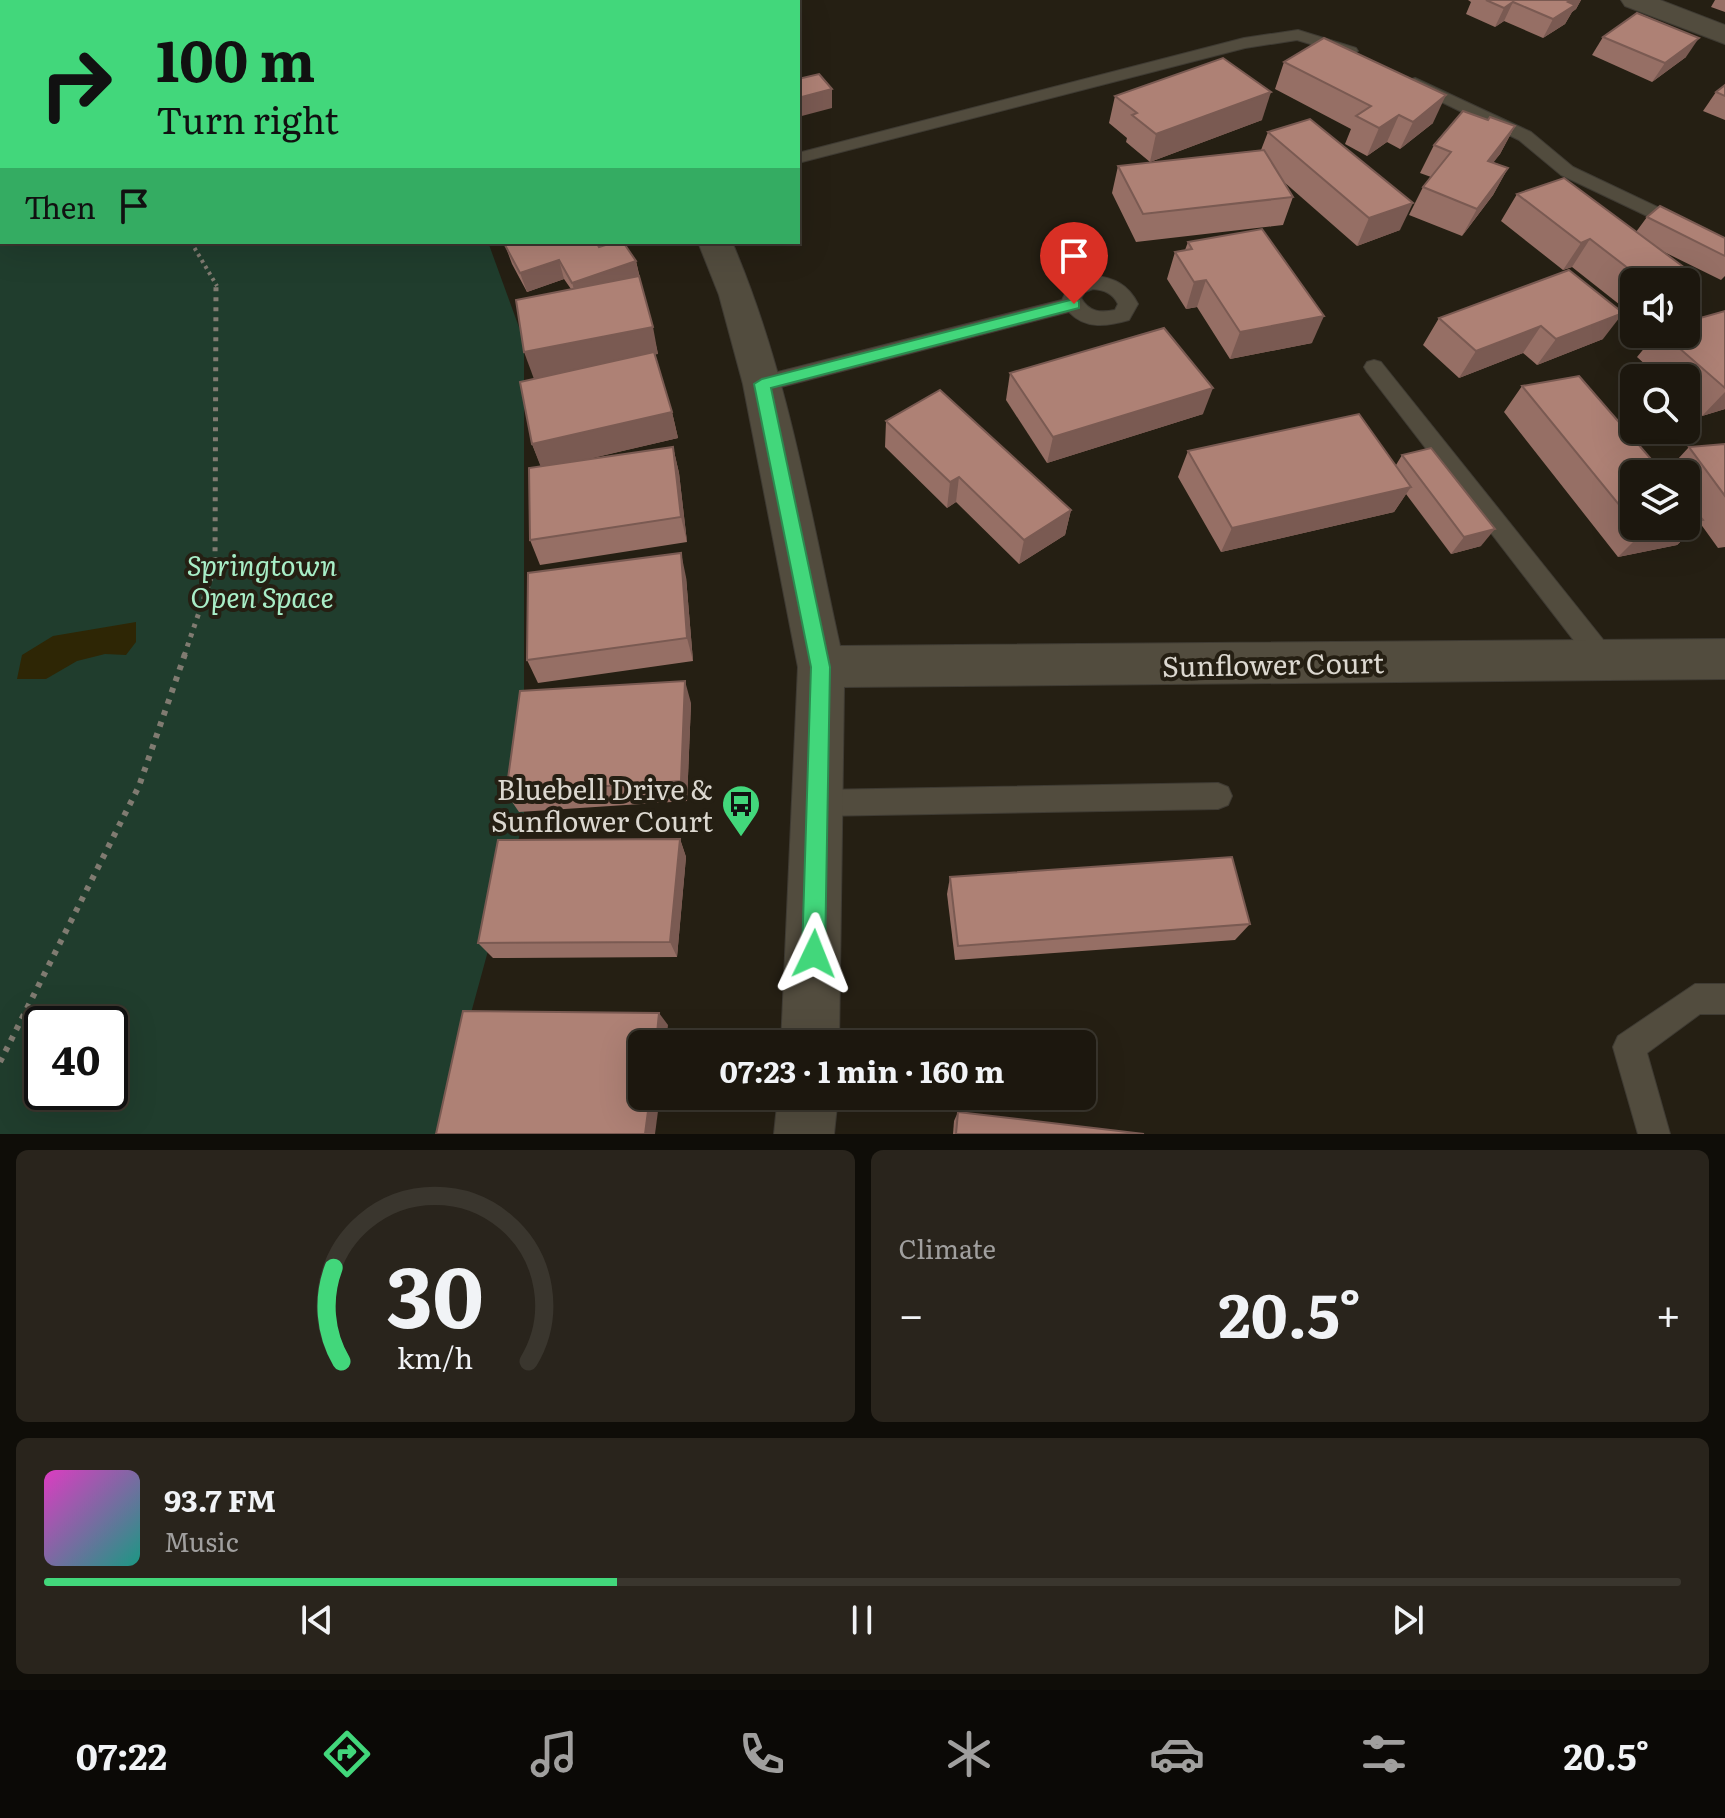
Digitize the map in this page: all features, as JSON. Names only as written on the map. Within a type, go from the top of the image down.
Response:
[{"type":"street","points":[[1635,0],[1725,35]]},
{"type":"street","points":[[716,244],[737,295],[762,384],[821,667],[810,1030]]},
{"type":"street","name":"Sunflower Court","points":[[821,667],[1725,659]]},
{"type":"street","points":[[804,1134],[807,1110]]},
{"type":"lane","points":[[800,157],[1278,37],[1298,35],[1318,39],[1367,60]]},
{"type":"lane","points":[[1396,73],[1525,136],[1567,171],[1725,247]]},
{"type":"lane","points":[[762,384],[1074,304]]},
{"type":"lane","points":[[1374,367],[1604,660]]},
{"type":"lane","points":[[818,803],[1218,796]]},
{"type":"lane","points":[[1654,1134],[1629,1047],[1695,999],[1725,999]]},
{"type":"path","points":[[0,1062],[139,786],[215,566],[217,286],[192,244]]},
{"type":"green space","name":"Springtown Open Space","points":[[0,244],[489,244],[524,341],[524,819],[438,1134],[0,1134]]},
{"type":"sand","points":[[136,622],[136,642],[126,655],[105,654],[77,661],[46,679],[17,679],[22,655],[53,636]]},
{"type":"building","points":[[1486,0],[1572,0],[1568,2],[1575,5],[1553,19],[1513,2],[1504,8]]},
{"type":"building","points":[[1637,13],[1699,38],[1665,63],[1603,37]]},
{"type":"building","points":[[1324,38],[1446,95],[1413,122],[1399,115],[1379,128],[1356,116],[1371,106],[1284,62]]},
{"type":"building","points":[[1223,58],[1271,92],[1156,134],[1132,115],[1137,113],[1115,96]]},
{"type":"building","points":[[819,74],[832,89],[800,97],[800,79]]},
{"type":"building","points":[[1725,85],[1725,96],[1716,92]]},
{"type":"building","points":[[1463,111],[1515,126],[1488,161],[1508,168],[1477,209],[1423,187],[1451,152],[1434,145]]},
{"type":"building","points":[[1310,119],[1413,203],[1369,218],[1268,132]]},
{"type":"building","points":[[1264,150],[1293,197],[1143,214],[1118,166]]},
{"type":"building","points":[[1564,178],[1685,268],[1628,268],[1590,239],[1581,243],[1517,194]]},
{"type":"building","points":[[1660,206],[1725,238],[1725,256],[1647,217]]},
{"type":"building","points":[[1262,229],[1324,316],[1240,332],[1206,280],[1194,282],[1175,252],[1192,249],[1188,242]]},
{"type":"building","points":[[597,244],[599,247],[624,244],[636,261],[572,283],[559,260],[520,273],[505,245]]},
{"type":"building","points":[[1569,270],[1620,311],[1620,314],[1556,339],[1541,326],[1476,351],[1439,318]]},
{"type":"building","points":[[639,276],[653,327],[524,352],[516,300]]},
{"type":"building","points":[[1725,311],[1725,388],[1679,348],[1700,348],[1700,318]]},
{"type":"building","points":[[1164,328],[1213,388],[1053,437],[1010,373]]},
{"type":"building","points":[[654,352],[672,412],[532,444],[520,382]]},
{"type":"building","points":[[1579,376],[1620,423],[1620,444],[1638,444],[1652,460],[1620,460],[1620,506],[1522,386]]},
{"type":"building","points":[[940,390],[1071,510],[1024,540],[959,477],[950,482],[886,421]]},
{"type":"building","points":[[1359,414],[1411,487],[1232,528],[1188,451]]},
{"type":"building","points":[[1725,444],[1725,496],[1700,460],[1689,447]]},
{"type":"building","points":[[673,447],[681,517],[530,540],[529,468]]},
{"type":"building","points":[[1431,448],[1495,529],[1464,537],[1402,455]]},
{"type":"building","points":[[681,553],[687,638],[527,660],[528,573]]},
{"type":"building","points":[[685,681],[681,781],[506,793],[520,691]]},
{"type":"building","points":[[680,839],[670,942],[478,943],[498,840]]},
{"type":"building","points":[[1232,857],[1250,924],[958,946],[950,877]]},
{"type":"building","points":[[463,1011],[659,1013],[657,1030],[628,1030],[628,1110],[648,1110],[645,1134],[436,1134]]},
{"type":"building","points":[[958,1112],[1144,1134],[956,1134]]},
{"type":"place","name":"Bluebell Drive & Sunflower Court","points":[[741,838]]},
{"type":"route","points":[[814,954],[821,667],[762,384],[1074,304]]}]
